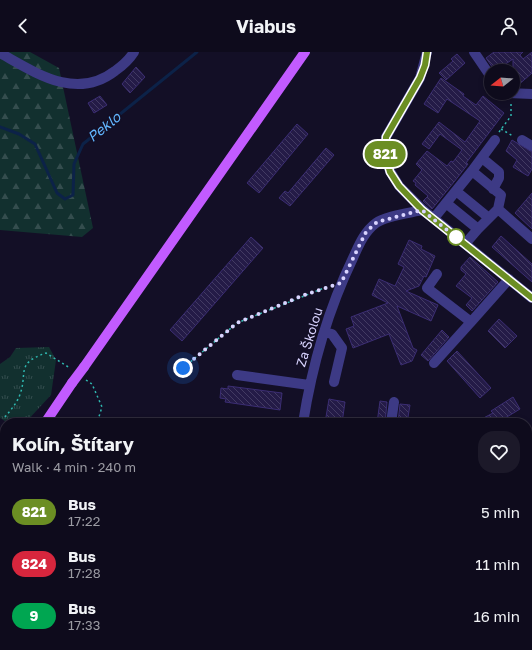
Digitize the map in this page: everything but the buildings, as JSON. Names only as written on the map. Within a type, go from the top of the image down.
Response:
[{"type":"main road","points":[[48,418],[306,52]]},
{"type":"street","points":[[0,52],[43,76],[71,85],[80,86],[108,77],[122,66],[134,52]]},
{"type":"street","points":[[427,52],[425,65],[420,78],[386,137],[385,154],[390,172],[399,186],[422,210],[434,218],[532,298]]},
{"type":"street","points":[[474,52],[484,67]]},
{"type":"street","points":[[434,218],[495,140]]},
{"type":"street","points":[[522,140],[532,146]]},
{"type":"street","points":[[482,158],[499,172],[499,178],[493,188]]},
{"type":"street","points":[[465,244],[498,209],[501,195],[472,171]]},
{"type":"street","points":[[456,191],[489,218]]},
{"type":"street","points":[[446,203],[478,229]]},
{"type":"street","points":[[498,209],[532,239]]},
{"type":"street","name":"Za Školou","points":[[304,418],[309,386],[324,332],[341,283],[366,232],[377,222],[422,210]]},
{"type":"street","points":[[437,274],[427,288],[471,322]]},
{"type":"street","points":[[434,363],[509,279]]},
{"type":"street","points":[[324,332],[332,334],[342,348],[334,382]]},
{"type":"street","points":[[237,375],[309,386]]},
{"type":"street","points":[[392,418],[394,402]]},
{"type":"path","points":[[509,100],[511,116],[501,129],[522,140]]},
{"type":"path","points":[[183,368],[237,323],[304,295],[341,283]]},
{"type":"path","points":[[5,417],[20,396],[25,365],[33,358],[46,353],[74,371]]},
{"type":"path","points":[[86,380],[92,384],[102,407],[98,418]]},
{"type":"green space","points":[[0,52],[30,52],[59,68],[93,228],[82,237],[0,230]]},
{"type":"green space","points":[[49,347],[56,360],[51,395],[30,418],[0,418],[0,364],[10,357],[16,348]]},
{"type":"waterway","name":"Peklo","points":[[0,127],[19,134],[35,144],[57,193],[65,199],[73,195],[74,164],[83,144],[197,52]]},
{"type":"bus line","name":"821","points":[[427,52],[425,65],[420,78],[386,137],[385,154],[390,172],[399,186],[422,210],[434,218],[532,298]]},
{"type":"route","points":[[183,368],[237,323],[304,295],[334,284],[341,283],[366,232],[377,222],[422,210],[456,237]]}]
